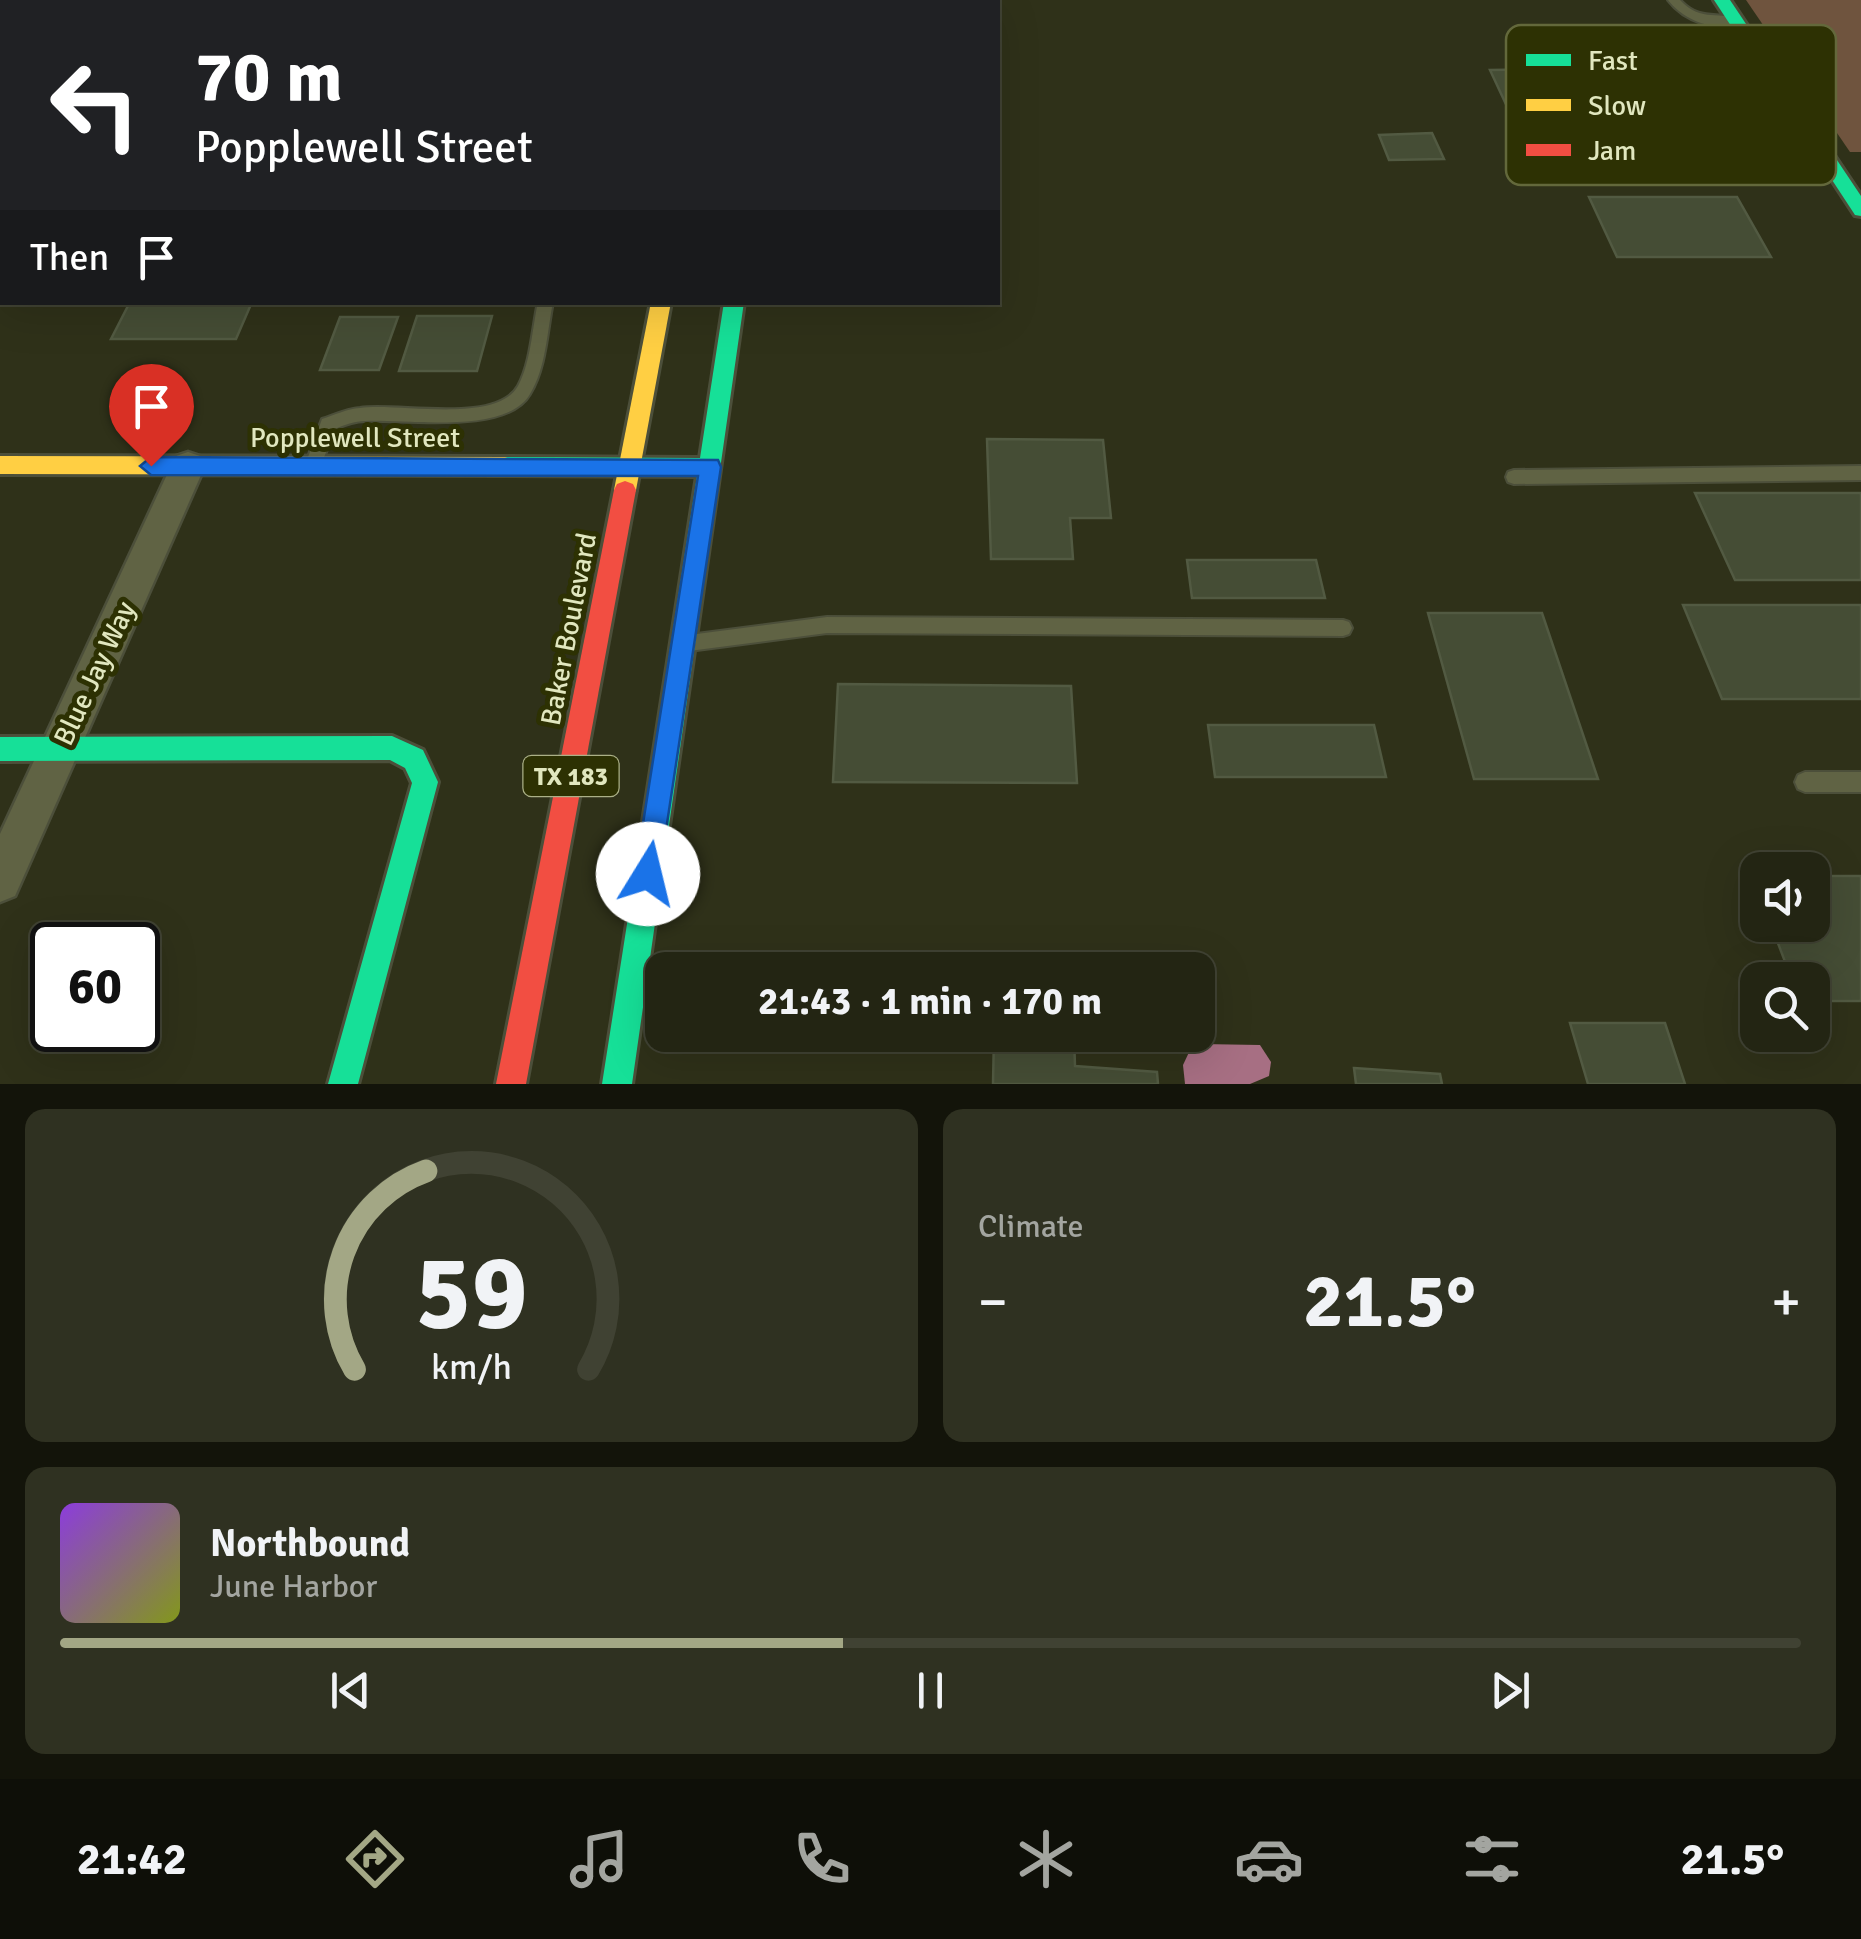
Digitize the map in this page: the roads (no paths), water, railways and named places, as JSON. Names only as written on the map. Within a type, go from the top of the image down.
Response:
[{"type":"street","points":[[1722,0],[1738,25]]},
{"type":"street","points":[[1836,172],[1861,210]]},
{"type":"street","name":"Baker Boulevard","points":[[511,1084],[660,305]]},
{"type":"street","name":"TX 183","points":[[617,1084],[734,305]]},
{"type":"street","name":"Popplewell Street","points":[[0,465],[710,467]]},
{"type":"street","name":"Blue Jay Way","points":[[0,880],[188,466]]},
{"type":"street","points":[[0,748],[392,748],[414,759],[425,782],[343,1084]]},
{"type":"lane","points":[[1674,0],[1683,14],[1696,20],[1736,22]]},
{"type":"lane","points":[[312,468],[328,424],[340,418],[360,414],[492,412],[513,405],[523,392],[545,305]]},
{"type":"lane","points":[[1514,477],[1861,473]]},
{"type":"lane","points":[[684,643],[827,624],[1343,628]]},
{"type":"lane","points":[[1805,782],[1861,782]]}]
